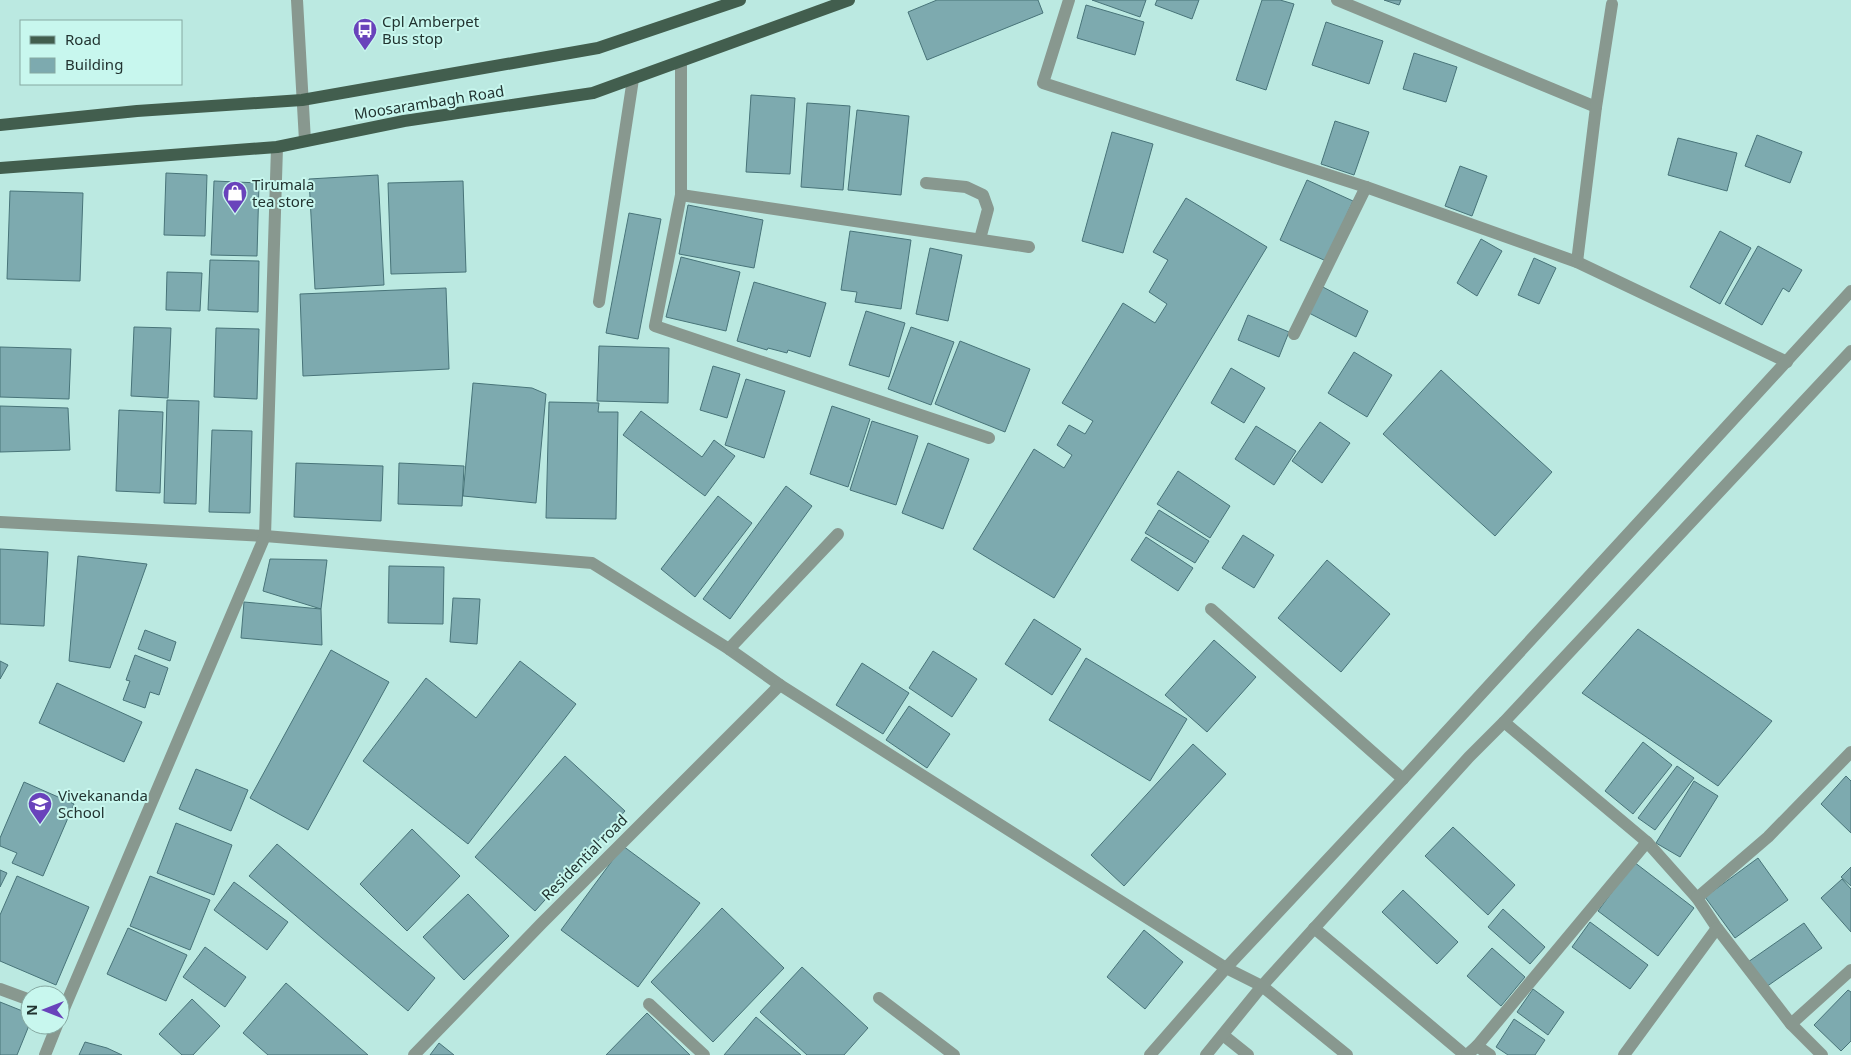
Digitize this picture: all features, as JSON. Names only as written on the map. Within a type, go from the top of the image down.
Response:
[{"type":"main road","name":"Moosarambagh Road","points":[[0,125],[137,111],[302,100],[598,48],[740,0]]},
{"type":"main road","name":"Moosarambagh Road","points":[[0,168],[277,147],[404,121],[593,93],[849,0]]},
{"type":"street","points":[[297,0],[305,141]]},
{"type":"street","points":[[1069,0],[1044,83],[1366,188],[1577,262],[1787,362]]},
{"type":"street","points":[[1337,0],[1596,107]]},
{"type":"street","points":[[1577,262],[1596,107],[1612,4]]},
{"type":"street","points":[[681,62],[681,195],[655,326],[989,438]]},
{"type":"street","points":[[598,302],[633,79]]},
{"type":"street","points":[[70,992],[265,536],[277,147]]},
{"type":"street","points":[[926,183],[966,187],[983,195],[988,209],[980,240]]},
{"type":"street","points":[[1294,334],[1366,188]]},
{"type":"street","points":[[681,195],[1029,247]]},
{"type":"street","points":[[1150,1055],[1226,968],[1403,779],[1851,291]]},
{"type":"street","points":[[1206,1055],[1262,986],[1469,757],[1504,722],[1851,351]]},
{"type":"street","points":[[0,522],[265,536],[592,563],[729,649],[780,685],[1226,968],[1262,986],[1348,1055]]},
{"type":"street","points":[[729,649],[838,534]]},
{"type":"street","points":[[1211,609],[1403,779]]},
{"type":"street","name":"Residential road","points":[[414,1055],[542,923],[780,685]]},
{"type":"street","points":[[1504,722],[1647,842],[1697,898],[1717,928],[1791,1024],[1822,1055]]},
{"type":"street","points":[[1697,898],[1768,838],[1849,759]]},
{"type":"street","points":[[1314,928],[1466,1055],[1477,1046],[1647,842]]},
{"type":"street","points":[[1624,1055],[1717,928]]},
{"type":"street","points":[[1791,1024],[1851,970]]},
{"type":"street","points":[[0,989],[20,996]]},
{"type":"street","points":[[879,998],[954,1055]]},
{"type":"street","points":[[649,1004],[704,1055]]},
{"type":"street","points":[[45,1055],[53,1035]]},
{"type":"street","points":[[1223,1035],[1248,1055]]},
{"type":"street","points":[[1477,1046],[1490,1055]]},
{"type":"building","points":[[937,0],[1038,0],[1043,13],[927,60],[908,12]]},
{"type":"building","points":[[1092,0],[1146,0],[1140,17]]},
{"type":"building","points":[[1157,0],[1199,0],[1192,19],[1155,5]]},
{"type":"building","points":[[1262,0],[1280,0],[1294,4],[1266,90],[1236,80]]},
{"type":"building","points":[[1384,0],[1401,0],[1399,5]]},
{"type":"building","points":[[1086,5],[1144,22],[1135,55],[1077,38]]},
{"type":"building","points":[[1326,22],[1383,41],[1369,84],[1312,65]]},
{"type":"building","points":[[1414,53],[1457,67],[1446,102],[1403,89]]},
{"type":"building","points":[[751,95],[795,98],[790,174],[746,172]]},
{"type":"building","points":[[807,103],[850,106],[843,190],[801,187]]},
{"type":"building","points":[[857,110],[909,116],[901,195],[848,190]]},
{"type":"building","points":[[1335,121],[1369,132],[1354,175],[1321,164]]},
{"type":"building","points":[[1112,132],[1153,144],[1123,253],[1082,241]]},
{"type":"building","points":[[1757,135],[1802,152],[1790,183],[1745,166]]},
{"type":"building","points":[[1678,138],[1737,153],[1727,191],[1668,175]]},
{"type":"building","points":[[1460,166],[1487,176],[1472,216],[1445,206]]},
{"type":"building","points":[[166,173],[207,175],[205,236],[164,235]]},
{"type":"building","points":[[378,175],[384,285],[315,289],[309,179]]},
{"type":"building","points":[[1307,180],[1353,201],[1326,261],[1280,240]]},
{"type":"building","points":[[214,181],[259,183],[257,256],[211,255]]},
{"type":"building","points":[[463,181],[466,272],[391,274],[388,183]]},
{"type":"building","points":[[10,191],[83,193],[80,281],[7,279]]},
{"type":"building","points":[[1186,198],[1267,247],[1054,598],[973,549],[1034,449],[1064,468],[1072,455],[1057,445],[1069,425],[1085,434],[1093,421],[1062,403],[1123,303],[1155,323],[1167,304],[1149,292],[1168,260],[1153,252]]},
{"type":"building","points":[[688,205],[763,220],[754,268],[679,254]]},
{"type":"building","points":[[629,213],[661,219],[638,339],[606,333]]},
{"type":"building","points":[[850,231],[911,240],[901,309],[855,302],[857,292],[841,290]]},
{"type":"building","points":[[1720,231],[1751,248],[1720,304],[1690,287]]},
{"type":"building","points":[[1481,239],[1502,251],[1477,296],[1457,283]]},
{"type":"building","points":[[1758,246],[1802,270],[1789,292],[1783,288],[1762,325],[1725,304]]},
{"type":"building","points":[[930,248],[962,255],[948,321],[916,314]]},
{"type":"building","points":[[681,257],[740,272],[726,331],[666,317]]},
{"type":"building","points":[[1534,258],[1556,268],[1539,304],[1518,295]]},
{"type":"building","points":[[210,260],[259,261],[258,312],[208,310]]},
{"type":"building","points":[[167,272],[202,273],[200,311],[166,310]]},
{"type":"building","points":[[754,282],[826,303],[810,357],[788,350],[787,353],[768,348],[767,350],[737,341]]},
{"type":"building","points":[[1321,286],[1368,311],[1356,337],[1307,312]]},
{"type":"building","points":[[446,288],[449,369],[303,376],[300,294]]},
{"type":"building","points":[[866,311],[905,323],[889,377],[849,365]]},
{"type":"building","points":[[1248,315],[1289,332],[1279,357],[1238,340]]},
{"type":"building","points":[[134,327],[171,328],[168,398],[131,396]]},
{"type":"building","points":[[911,327],[954,342],[931,405],[888,389]]},
{"type":"building","points":[[216,328],[259,329],[257,399],[214,397]]},
{"type":"building","points":[[960,341],[1030,369],[1005,432],[935,404]]},
{"type":"building","points":[[599,346],[669,348],[668,403],[597,401]]},
{"type":"building","points":[[0,347],[71,349],[69,399],[0,397]]},
{"type":"building","points":[[1354,352],[1392,375],[1367,417],[1328,393]]},
{"type":"building","points":[[713,366],[740,374],[727,418],[700,410]]},
{"type":"building","points":[[1231,368],[1265,388],[1244,423],[1211,403]]},
{"type":"building","points":[[1441,370],[1552,472],[1495,536],[1383,434]]},
{"type":"building","points":[[746,379],[785,391],[764,458],[725,445]]},
{"type":"building","points":[[473,383],[532,388],[546,394],[536,503],[463,496]]},
{"type":"building","points":[[167,400],[199,401],[196,504],[164,503]]},
{"type":"building","points":[[549,402],[599,403],[598,412],[618,412],[616,519],[546,518]]},
{"type":"building","points":[[0,406],[68,408],[70,450],[0,452]]},
{"type":"building","points":[[832,406],[870,419],[848,487],[810,474]]},
{"type":"building","points":[[119,410],[163,412],[160,493],[116,491]]},
{"type":"building","points":[[641,411],[702,457],[714,440],[735,456],[705,496],[623,435]]},
{"type":"building","points":[[872,421],[918,436],[896,505],[850,490]]},
{"type":"building","points":[[1320,422],[1350,443],[1322,483],[1292,461]]},
{"type":"building","points":[[1256,426],[1296,451],[1274,485],[1235,459]]},
{"type":"building","points":[[212,430],[252,431],[250,513],[209,512]]},
{"type":"building","points":[[928,443],[969,459],[943,529],[902,513]]},
{"type":"building","points":[[296,463],[383,466],[381,521],[294,517]]},
{"type":"building","points":[[399,463],[464,466],[462,506],[398,504]]},
{"type":"building","points":[[1178,471],[1230,506],[1210,538],[1157,504]]},
{"type":"building","points":[[786,486],[812,506],[730,619],[703,599]]},
{"type":"building","points":[[718,496],[752,523],[695,597],[661,569]]},
{"type":"building","points":[[1159,510],[1209,541],[1195,563],[1145,533]]},
{"type":"building","points":[[1243,535],[1274,555],[1254,588],[1222,568]]},
{"type":"building","points":[[1146,537],[1193,568],[1178,591],[1131,560]]},
{"type":"building","points":[[0,549],[48,552],[44,626],[0,624]]},
{"type":"building","points":[[78,556],[147,564],[110,668],[69,661]]},
{"type":"building","points":[[270,559],[327,560],[321,609],[263,591]]},
{"type":"building","points":[[1327,560],[1390,614],[1341,672],[1278,618]]},
{"type":"building","points":[[389,566],[444,567],[443,624],[388,623]]},
{"type":"building","points":[[453,598],[480,599],[477,644],[450,642]]},
{"type":"building","points":[[244,602],[321,609],[322,645],[241,638]]},
{"type":"building","points":[[1034,619],[1081,649],[1052,695],[1005,664]]},
{"type":"building","points":[[1638,629],[1772,721],[1718,786],[1582,693]]},
{"type":"building","points":[[145,630],[176,642],[170,661],[138,649]]},
{"type":"building","points":[[1214,640],[1256,677],[1207,732],[1165,695]]},
{"type":"building","points":[[331,650],[389,682],[308,830],[250,798]]},
{"type":"building","points":[[933,651],[977,679],[952,717],[909,688]]},
{"type":"building","points":[[135,655],[168,668],[159,695],[150,692],[145,708],[123,700],[130,681],[126,680]]},
{"type":"building","points":[[1086,658],[1187,719],[1150,781],[1049,720]]},
{"type":"building","points":[[0,661],[8,665],[0,679]]},
{"type":"building","points":[[520,661],[576,704],[468,844],[363,761],[426,678],[476,718]]},
{"type":"building","points":[[862,663],[909,693],[883,734],[836,705]]},
{"type":"building","points":[[57,683],[142,722],[124,762],[39,723]]},
{"type":"building","points":[[909,706],[950,734],[927,768],[886,740]]},
{"type":"building","points":[[1643,742],[1672,765],[1633,814],[1605,791]]},
{"type":"building","points":[[1193,744],[1226,774],[1124,886],[1091,855]]},
{"type":"building","points":[[565,756],[625,811],[535,911],[475,857]]},
{"type":"building","points":[[1677,766],[1694,778],[1655,830],[1638,818]]},
{"type":"building","points":[[196,769],[248,790],[231,831],[179,809]]},
{"type":"building","points":[[1846,776],[1851,781],[1851,833],[1821,804]]},
{"type":"building","points":[[1694,781],[1718,796],[1680,857],[1656,843]]},
{"type":"building","points":[[24,782],[74,804],[43,876],[12,863],[17,853],[0,846],[0,838]]},
{"type":"building","points":[[176,823],[232,845],[214,895],[157,873]]},
{"type":"building","points":[[1453,827],[1515,885],[1488,915],[1425,856]]},
{"type":"building","points":[[412,829],[460,876],[407,931],[360,884]]},
{"type":"building","points":[[277,844],[435,978],[408,1011],[249,876]]},
{"type":"building","points":[[623,846],[700,903],[638,987],[561,930]]},
{"type":"building","points":[[1758,858],[1788,900],[1735,938],[1705,897]]},
{"type":"building","points":[[1634,862],[1694,908],[1658,956],[1598,911]]},
{"type":"building","points":[[1851,867],[1851,886],[1841,877]]},
{"type":"building","points":[[0,870],[7,873],[0,887]]},
{"type":"building","points":[[17,876],[89,907],[56,985],[0,961],[0,915]]},
{"type":"building","points":[[150,876],[210,900],[190,950],[130,926]]},
{"type":"building","points":[[1842,879],[1851,889],[1851,932],[1821,898]]},
{"type":"building","points":[[234,882],[288,922],[267,950],[214,910]]},
{"type":"building","points":[[1403,890],[1458,942],[1437,964],[1382,912]]},
{"type":"building","points":[[468,894],[509,936],[464,980],[423,937]]},
{"type":"building","points":[[722,908],[784,968],[713,1042],[651,982]]},
{"type":"building","points":[[1503,909],[1545,947],[1530,964],[1488,927]]},
{"type":"building","points":[[1590,922],[1648,965],[1630,989],[1572,947]]},
{"type":"building","points":[[1804,923],[1822,948],[1766,987],[1748,962]]},
{"type":"building","points":[[128,928],[187,955],[166,1001],[107,974]]},
{"type":"building","points":[[1144,930],[1183,962],[1145,1009],[1107,977]]},
{"type":"building","points":[[205,947],[246,977],[225,1007],[183,977]]},
{"type":"building","points":[[1492,948],[1525,977],[1501,1006],[1467,976]]},
{"type":"building","points":[[802,967],[868,1028],[844,1055],[807,1055],[760,1012]]},
{"type":"building","points":[[286,983],[368,1055],[268,1055],[243,1033]]},
{"type":"building","points":[[1533,989],[1564,1012],[1548,1035],[1517,1012]]},
{"type":"building","points":[[1848,990],[1851,992],[1851,1041],[1841,1051],[1814,1025]]},
{"type":"building","points":[[192,999],[220,1026],[193,1055],[182,1055],[159,1034]]},
{"type":"building","points":[[0,1002],[20,1010],[20,1035],[25,1035],[17,1055],[0,1055]]},
{"type":"building","points":[[647,1013],[690,1055],[606,1055]]},
{"type":"building","points":[[756,1017],[801,1055],[724,1055]]},
{"type":"building","points":[[1514,1019],[1545,1040],[1535,1055],[1508,1055],[1496,1047]]},
{"type":"building","points":[[85,1042],[107,1048],[122,1055],[79,1055]]},
{"type":"building","points":[[439,1043],[454,1055],[430,1055]]},
{"type":"place","name":"Cpl Amberpet Bus stop","points":[[365,51]]},
{"type":"place","name":"Tirumala tea store","points":[[235,214]]},
{"type":"place","name":"Vivekananda School","points":[[40,825]]}]
